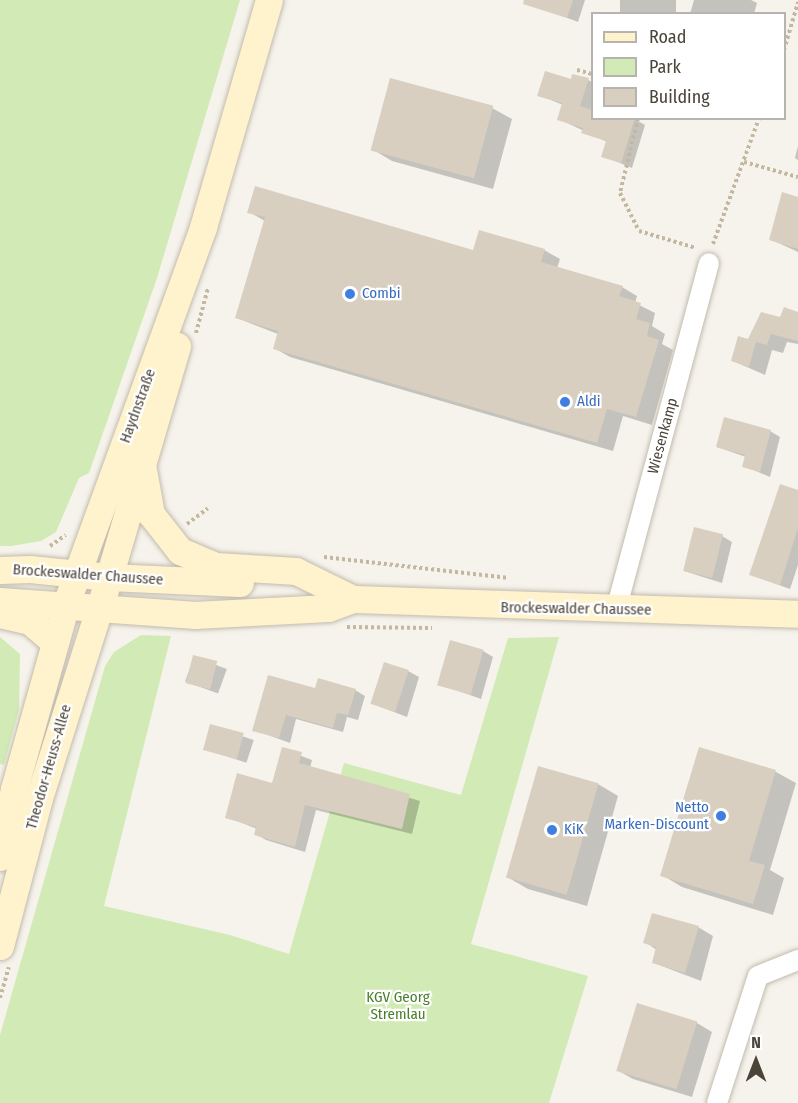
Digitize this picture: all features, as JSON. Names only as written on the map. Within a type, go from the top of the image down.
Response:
[{"type":"street","name":"Haydnstraße","points":[[72,587],[203,227],[269,0]]},
{"type":"street","name":"Haydnstraße","points":[[104,592],[182,327],[203,227]]},
{"type":"street","name":"Wiesenkamp","points":[[616,609],[708,252]]},
{"type":"street","points":[[142,463],[152,514],[180,551],[216,566],[296,572],[322,584]]},
{"type":"street","name":"Brockeswalder Chaussee","points":[[0,570],[104,592],[195,615],[328,608],[353,599],[798,614]]},
{"type":"street","name":"Brockeswalder Chaussee","points":[[104,592],[322,584],[353,599]]},
{"type":"street","name":"Brockeswalder Chaussee","points":[[0,601],[72,587]]},
{"type":"street","name":"Theodor-Heuss-Allee","points":[[0,857],[14,789],[72,587]]},
{"type":"street","name":"Theodor-Heuss-Allee","points":[[0,946],[42,787],[104,592]]},
{"type":"street","points":[[0,614],[30,621],[55,643]]},
{"type":"street","points":[[717,1103],[758,976],[798,960]]},
{"type":"path","points":[[786,43],[798,2]]},
{"type":"path","points":[[577,70],[591,74]]},
{"type":"path","points":[[638,120],[620,193],[634,222],[639,231],[708,252],[758,120]]},
{"type":"path","points":[[744,162],[798,177]]},
{"type":"path","points":[[194,341],[211,279]]},
{"type":"path","points":[[180,530],[208,508]]},
{"type":"path","points":[[42,550],[68,533]]},
{"type":"path","points":[[319,557],[518,580]]},
{"type":"green space","points":[[0,0],[240,0],[157,278],[89,473],[79,478],[56,532],[41,541],[11,546],[0,546]]},
{"type":"green space","name":"KGV Georg Stremlau","points":[[141,635],[171,636],[104,906],[230,935],[289,954],[344,763],[461,795],[508,638],[559,637],[471,944],[588,976],[549,1103],[0,1103],[0,1035],[105,666],[114,652]]},
{"type":"green space","points":[[0,637],[20,654],[19,710],[4,765],[0,764]]},
{"type":"building","points":[[524,0],[573,0],[567,18],[523,4]]},
{"type":"building","points":[[545,71],[571,79],[572,74],[589,78],[580,106],[591,110],[591,120],[634,120],[621,163],[601,157],[606,141],[581,133],[583,128],[557,120],[562,103],[537,96]]},
{"type":"building","points":[[390,78],[493,106],[474,178],[371,150]]},
{"type":"building","points":[[255,186],[473,250],[479,230],[545,249],[541,262],[623,286],[619,296],[641,303],[636,319],[650,323],[647,336],[659,340],[636,417],[607,409],[597,443],[273,349],[278,331],[235,318],[265,217],[247,213]]},
{"type":"building","points":[[782,192],[798,197],[798,249],[769,240]]},
{"type":"building","points":[[784,307],[798,312],[798,341],[771,334],[767,345],[756,342],[749,367],[731,361],[738,336],[748,339],[761,312],[780,317]]},
{"type":"building","points":[[724,417],[771,430],[760,472],[742,467],[745,455],[716,447]]},
{"type":"building","points":[[780,484],[798,490],[798,528],[780,585],[749,575]]},
{"type":"building","points":[[694,527],[723,534],[712,578],[683,571]]},
{"type":"building","points":[[450,640],[484,650],[471,695],[437,685]]},
{"type":"building","points":[[193,655],[217,661],[210,689],[186,683]]},
{"type":"building","points":[[384,662],[409,670],[395,712],[370,704]]},
{"type":"building","points":[[268,675],[315,688],[318,678],[356,689],[348,715],[337,713],[333,728],[286,715],[279,738],[252,731]]},
{"type":"building","points":[[210,724],[244,733],[237,759],[203,750]]},
{"type":"building","points":[[282,747],[302,752],[299,763],[410,794],[402,829],[305,805],[295,847],[254,835],[256,827],[225,818],[237,773],[272,783]]},
{"type":"building","name":"Netto Marken-Discount","points":[[699,747],[776,770],[749,861],[765,865],[753,904],[660,876]]},
{"type":"building","name":"KiK","points":[[538,766],[599,783],[567,895],[506,878]]},
{"type":"building","points":[[652,913],[699,926],[685,973],[652,963],[656,947],[643,943]]},
{"type":"building","points":[[637,1003],[697,1021],[676,1089],[616,1071]]},
{"type":"place","name":"Combi","points":[[350,294]]},
{"type":"place","name":"Aldi","points":[[565,402]]},
{"type":"place","name":"Netto Marken-Discount","points":[[721,816]]},
{"type":"place","name":"KiK","points":[[552,830]]}]
